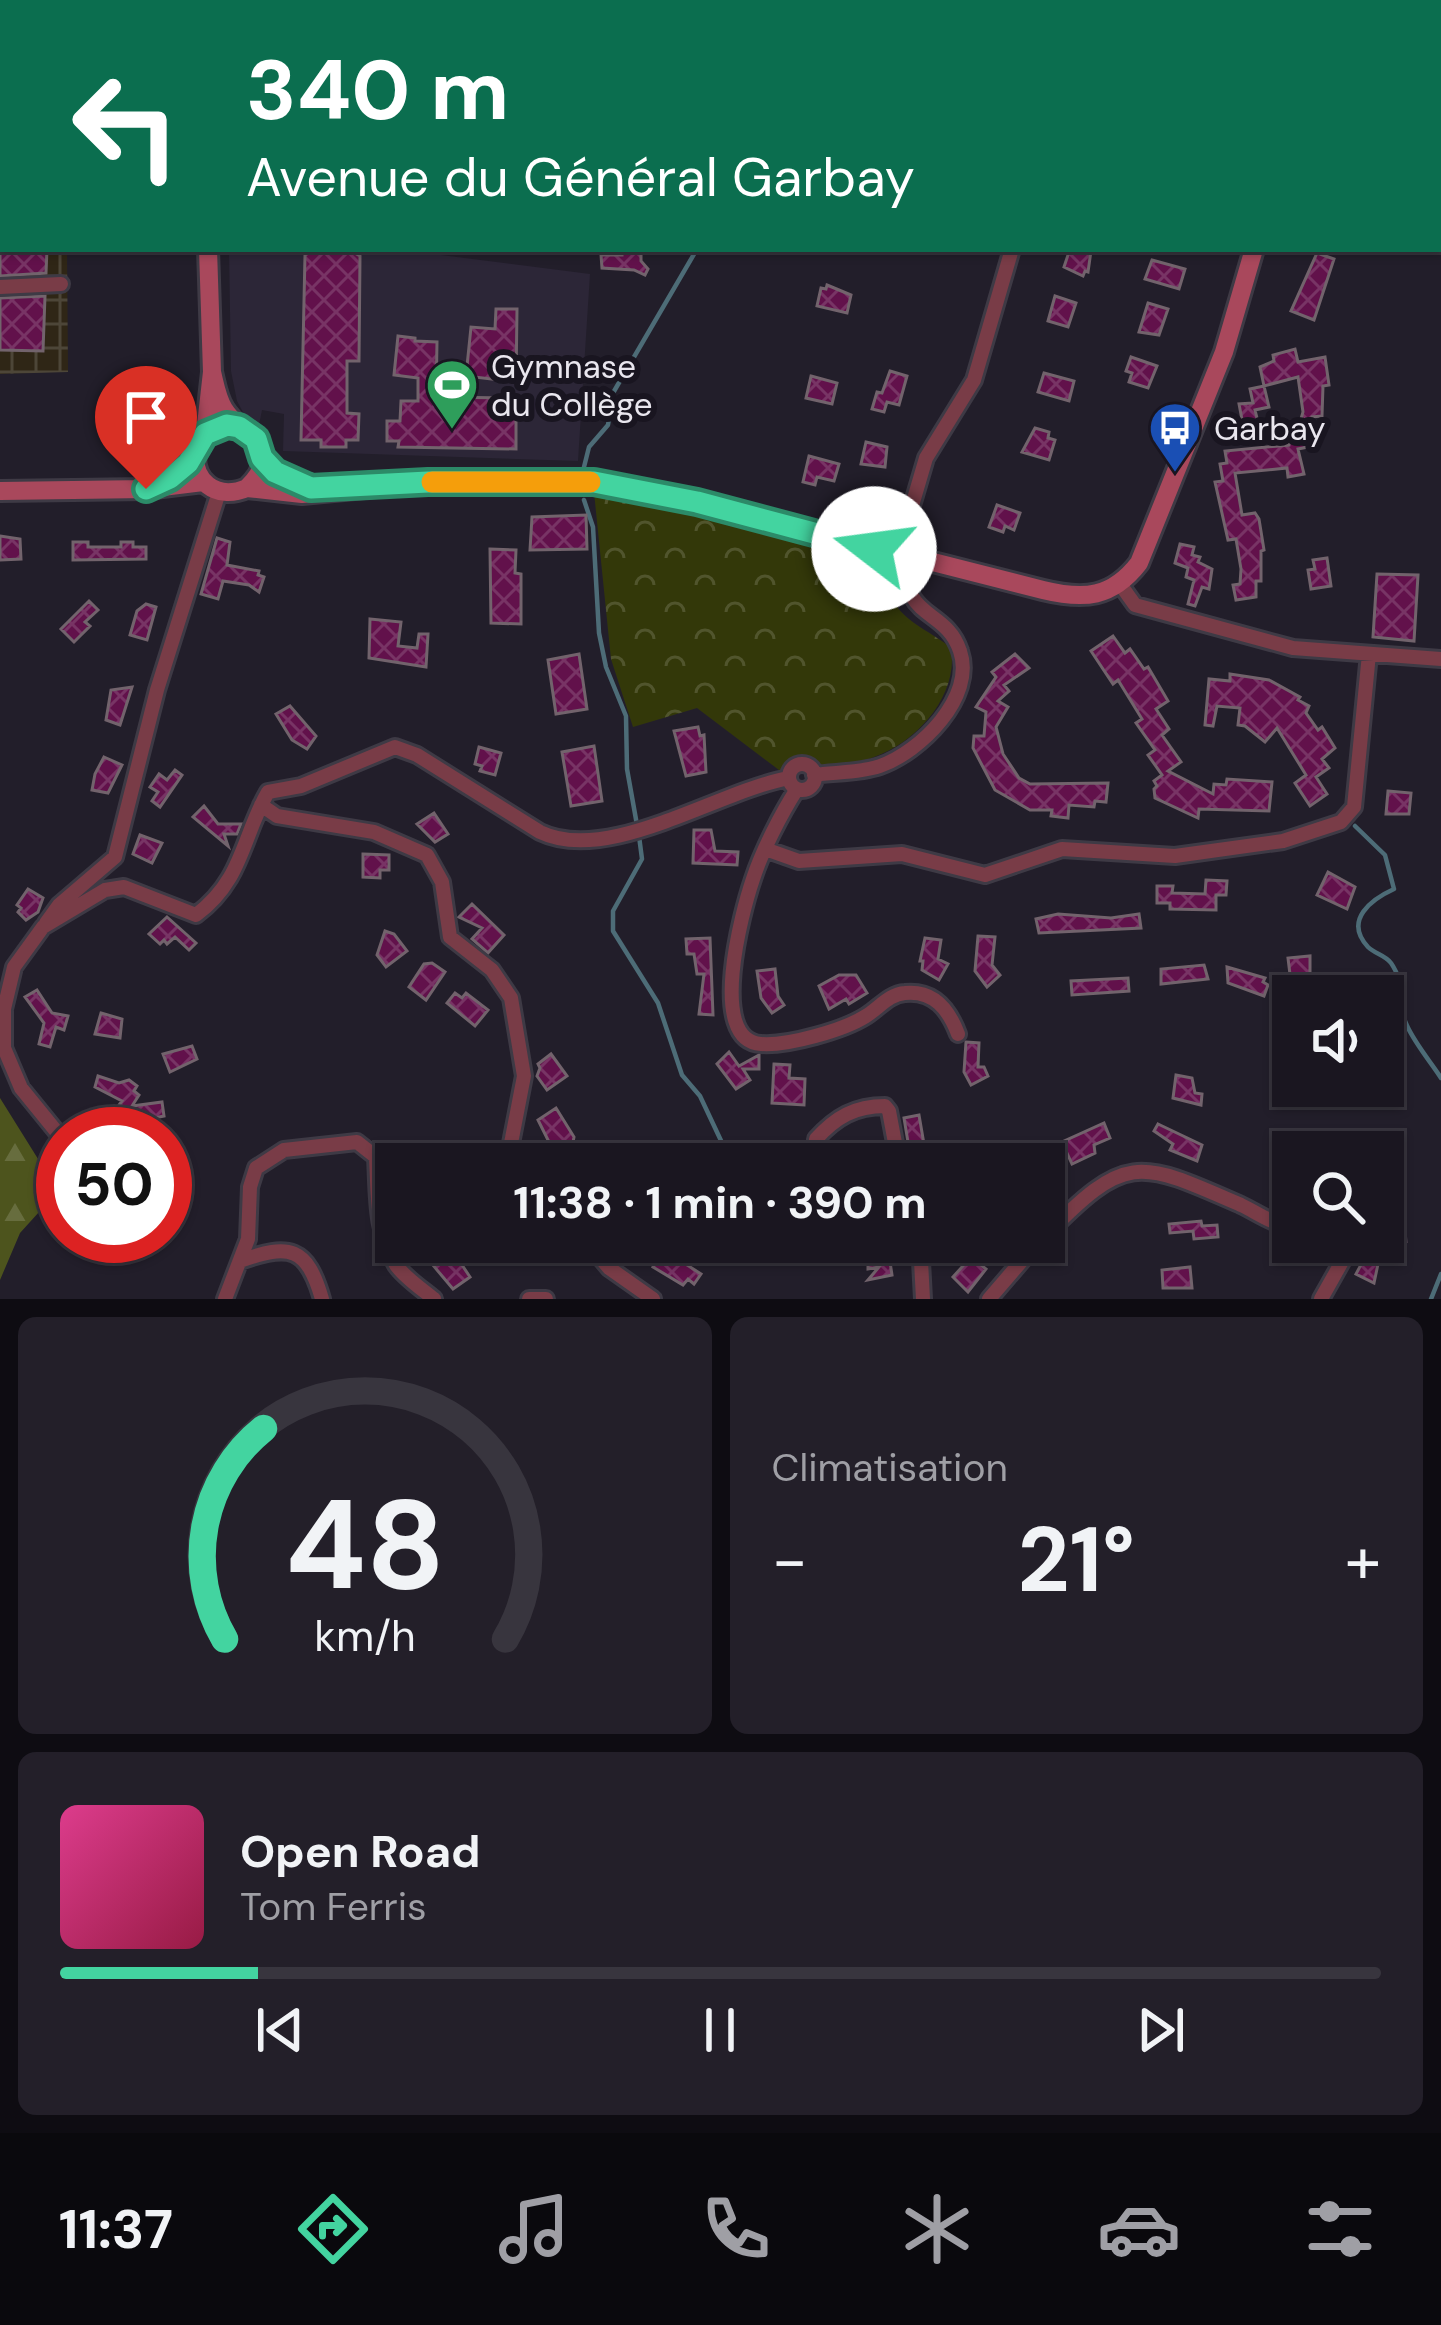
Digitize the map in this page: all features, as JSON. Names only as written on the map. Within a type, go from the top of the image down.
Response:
[{"type":"main road","points":[[146,489],[170,478],[194,455],[205,434],[212,371],[208,252]]},
{"type":"main road","points":[[0,491],[211,487],[287,494],[428,482],[594,482],[697,502],[1063,595],[1098,596],[1120,584],[1139,563],[1224,352],[1253,252]]},
{"type":"main road","points":[[212,371],[221,404],[256,439],[262,458],[261,470],[247,488]]},
{"type":"main road","points":[[205,434],[215,427],[239,427]]},
{"type":"main road","points":[[194,455],[211,487]]},
{"type":"main road","points":[[262,458],[286,479],[330,490]]},
{"type":"street","points":[[906,526],[926,458],[974,380],[1011,252]]},
{"type":"street","points":[[0,286],[61,284]]},
{"type":"street","points":[[36,1107],[21,1088],[4,1048],[4,1009],[14,967],[58,905],[115,857],[211,487]]},
{"type":"street","points":[[44,927],[105,890],[124,887],[196,915],[216,900],[237,865],[268,792],[301,786],[395,748],[417,755],[556,839],[580,842],[793,784],[812,785],[814,775],[878,767],[906,753],[954,701],[964,670],[952,635],[916,607],[908,588],[910,559]]},
{"type":"street","points":[[1120,584],[1135,604],[1293,648],[1441,659]]},
{"type":"street","points":[[768,850],[799,861],[902,854],[985,875],[1062,849],[1174,856],[1283,842],[1341,822],[1354,807],[1369,654]]},
{"type":"street","points":[[793,784],[752,880],[740,931],[731,1006],[740,1036],[758,1045],[844,1028],[904,993],[924,994],[942,1004],[958,1034]]},
{"type":"street","points":[[260,805],[277,817],[374,832],[428,855],[442,882],[451,938],[492,970],[511,998],[524,1076],[509,1143]]},
{"type":"street","points":[[816,1143],[825,1129],[849,1111],[885,1106],[895,1143]]},
{"type":"street","points":[[225,1299],[248,1239],[250,1187],[256,1168],[284,1150],[357,1142],[376,1157],[385,1240],[398,1268],[434,1299]]},
{"type":"street","points":[[1065,1216],[1097,1185],[1140,1169],[1162,1172],[1272,1223]]},
{"type":"street","points":[[240,1261],[264,1252],[305,1256],[322,1299]]},
{"type":"street","points":[[605,1263],[653,1299]]},
{"type":"street","points":[[921,1263],[923,1299]]},
{"type":"street","points":[[989,1299],[1020,1263]]},
{"type":"street","points":[[1321,1299],[1341,1263]]},
{"type":"street","points":[[529,1299],[546,1299]]},
{"type":"shaded area","points":[[0,252],[67,252],[68,372],[0,374]]},
{"type":"shaded area","points":[[229,252],[418,252],[590,274],[578,461],[283,451],[284,414],[262,410],[259,425],[245,416],[231,371]]},
{"type":"green space","points":[[594,492],[677,508],[881,566],[887,603],[895,604],[951,648],[949,682],[942,699],[920,728],[890,750],[827,767],[779,770],[697,708],[633,727],[611,659]]},
{"type":"green space","points":[[0,1098],[36,1156],[36,1215],[20,1233],[0,1280]]},
{"type":"building","points":[[0,252],[47,252],[46,273],[0,276]]},
{"type":"building","points":[[641,252],[648,269],[645,275],[602,268],[601,255]]},
{"type":"building","points":[[1069,252],[1091,252],[1083,276],[1064,267]]},
{"type":"building","points":[[1317,253],[1334,259],[1314,320],[1291,311]]},
{"type":"building","points":[[305,255],[360,256],[359,361],[347,361],[347,413],[359,414],[358,440],[346,440],[346,447],[321,447],[321,440],[301,440]]},
{"type":"building","points":[[1152,260],[1185,269],[1179,289],[1145,279]]},
{"type":"building","points":[[827,285],[851,295],[847,313],[817,306],[821,288]]},
{"type":"building","points":[[45,296],[43,351],[0,350],[0,298]]},
{"type":"building","points":[[1055,296],[1076,303],[1068,327],[1048,321]]},
{"type":"building","points":[[1148,303],[1168,309],[1159,335],[1139,332]]},
{"type":"building","points":[[496,309],[517,309],[516,382],[466,376],[471,327],[495,329]]},
{"type":"building","name":"Gymnase du Collège","points":[[398,336],[437,342],[436,397],[516,398],[516,449],[398,447],[399,441],[387,441],[387,421],[400,421],[401,401],[418,401],[418,378],[394,375]]},
{"type":"building","points":[[1295,349],[1298,362],[1325,357],[1329,385],[1323,386],[1322,416],[1312,417],[1313,446],[1298,449],[1304,474],[1288,477],[1287,468],[1235,473],[1242,515],[1255,513],[1259,519],[1264,550],[1256,597],[1236,600],[1233,585],[1240,584],[1241,569],[1236,539],[1228,540],[1215,482],[1223,481],[1220,464],[1227,463],[1225,451],[1289,445],[1292,421],[1301,419],[1303,412],[1298,377],[1264,386],[1260,367],[1274,361],[1273,355]]},
{"type":"building","points":[[1131,357],[1157,366],[1148,388],[1129,382],[1132,373],[1126,371]]},
{"type":"building","points":[[890,371],[907,376],[899,405],[887,402],[884,412],[872,409],[877,392],[882,393]]},
{"type":"building","points":[[1044,373],[1074,381],[1069,401],[1038,392]]},
{"type":"building","points":[[811,376],[837,383],[832,404],[806,398]]},
{"type":"building","points":[[176,384],[177,454],[140,454],[139,385]]},
{"type":"building","points":[[1264,386],[1269,407],[1255,410],[1258,422],[1243,425],[1239,404],[1253,403],[1250,389]]},
{"type":"building","points":[[1035,428],[1049,432],[1048,438],[1055,440],[1049,460],[1022,452]]},
{"type":"building","points":[[866,442],[887,447],[885,467],[861,464]]},
{"type":"building","points":[[809,456],[839,464],[834,481],[817,477],[815,485],[803,482]]},
{"type":"building","points":[[997,505],[1020,513],[1014,530],[989,527]]},
{"type":"building","points":[[586,515],[587,549],[530,550],[532,517]]},
{"type":"building","points":[[0,536],[20,539],[21,559],[0,560]]},
{"type":"building","points":[[217,538],[230,542],[227,565],[259,571],[264,577],[259,592],[249,585],[223,581],[218,599],[201,594]]},
{"type":"building","points":[[73,542],[121,547],[121,542],[133,542],[133,547],[146,547],[146,559],[73,560]]},
{"type":"building","points":[[1180,544],[1194,547],[1192,555],[1212,569],[1209,589],[1202,587],[1195,606],[1188,604],[1194,580],[1186,577],[1188,568],[1175,563]]},
{"type":"building","points":[[490,549],[516,550],[521,624],[491,623]]},
{"type":"building","points":[[1327,558],[1331,586],[1311,589],[1308,570],[1315,569],[1313,560]]},
{"type":"building","points":[[1377,574],[1418,575],[1414,641],[1373,637]]},
{"type":"building","points":[[89,601],[98,610],[74,642],[61,629]]},
{"type":"building","points":[[146,604],[156,607],[147,640],[130,635],[137,611]]},
{"type":"building","points":[[370,619],[401,622],[398,646],[417,648],[419,634],[428,634],[426,667],[369,658]]},
{"type":"building","points":[[1113,636],[1125,653],[1130,649],[1144,669],[1148,667],[1168,701],[1156,709],[1169,729],[1162,735],[1181,762],[1168,771],[1213,794],[1214,784],[1226,785],[1227,779],[1272,782],[1269,811],[1199,809],[1198,818],[1155,798],[1154,781],[1162,775],[1148,755],[1155,750],[1136,723],[1142,719],[1118,680],[1113,684],[1091,651]]},
{"type":"building","points":[[579,654],[587,709],[556,714],[548,660]]},
{"type":"building","points":[[1015,654],[1029,668],[1004,685],[1009,691],[998,701],[1008,707],[996,727],[1003,754],[1019,778],[1030,784],[1108,783],[1106,802],[1095,801],[1094,807],[1069,805],[1068,818],[1051,816],[1052,810],[1030,810],[995,790],[973,748],[974,736],[984,736],[986,712],[976,707],[996,677],[992,672]]},
{"type":"building","points":[[1230,674],[1269,680],[1300,697],[1309,706],[1306,713],[1335,748],[1322,759],[1329,768],[1316,777],[1327,794],[1310,806],[1295,783],[1306,775],[1277,728],[1265,742],[1238,725],[1240,708],[1217,706],[1213,726],[1205,725],[1209,679],[1230,681]]},
{"type":"building","points":[[132,687],[120,725],[106,720],[111,690]]},
{"type":"building","points":[[290,706],[316,736],[307,749],[292,740],[276,714]]},
{"type":"building","points":[[698,727],[700,736],[704,735],[706,772],[686,776],[674,731]]},
{"type":"building","points":[[594,746],[602,801],[571,806],[562,752]]},
{"type":"building","points":[[479,747],[501,753],[495,775],[480,771],[482,766],[475,764]]},
{"type":"building","points":[[104,757],[122,765],[108,793],[92,790]]},
{"type":"building","points":[[175,770],[182,775],[160,807],[152,801],[158,792],[150,787],[159,774],[167,780]]},
{"type":"building","points":[[1388,791],[1411,793],[1409,814],[1386,814]]},
{"type":"building","points":[[204,806],[218,824],[241,824],[237,834],[224,834],[228,846],[193,817]]},
{"type":"building","points":[[434,813],[448,834],[435,842],[417,824]]},
{"type":"building","points":[[694,830],[711,830],[715,851],[738,852],[737,865],[693,863]]},
{"type":"building","points":[[140,835],[162,843],[152,863],[133,854]]},
{"type":"building","points":[[363,854],[389,855],[389,870],[380,870],[380,878],[363,877]]},
{"type":"building","points":[[1328,872],[1355,887],[1347,909],[1317,895]]},
{"type":"building","points":[[1206,880],[1227,881],[1226,895],[1216,895],[1216,910],[1170,909],[1170,903],[1157,903],[1157,886],[1173,886],[1172,893],[1205,894]]},
{"type":"building","points":[[28,889],[43,898],[38,912],[26,920],[17,905]]},
{"type":"building","points":[[472,904],[504,935],[488,953],[472,939],[482,928],[459,917]]},
{"type":"building","points":[[1058,914],[1111,918],[1139,914],[1141,928],[1039,933],[1036,919]]},
{"type":"building","points":[[167,917],[196,943],[189,950],[175,937],[160,944],[149,934]]},
{"type":"building","points":[[385,931],[394,934],[407,951],[386,967],[377,955]]},
{"type":"building","points":[[978,936],[995,937],[992,965],[1000,975],[987,987],[975,971]]},
{"type":"building","points":[[710,938],[713,1015],[699,1014],[704,974],[697,974],[686,939]]},
{"type":"building","points":[[925,938],[941,940],[938,959],[948,964],[939,980],[922,970]]},
{"type":"building","points":[[1310,956],[1310,975],[1290,975],[1288,958]]},
{"type":"building","points":[[432,963],[445,972],[426,1000],[409,987],[424,964]]},
{"type":"building","points":[[1204,965],[1208,979],[1161,984],[1161,969]]},
{"type":"building","points":[[1227,967],[1265,978],[1264,996],[1228,983]]},
{"type":"building","points":[[775,969],[778,996],[784,1005],[772,1013],[761,998],[757,971]]},
{"type":"building","points":[[839,975],[856,975],[867,993],[829,1009],[819,986]]},
{"type":"building","points":[[1128,978],[1129,991],[1072,995],[1071,981]]},
{"type":"building","points":[[37,990],[52,1013],[68,1016],[64,1030],[56,1027],[50,1047],[39,1044],[44,1023],[25,997]]},
{"type":"building","points":[[455,993],[462,998],[466,993],[488,1010],[475,1026],[447,1003]]},
{"type":"building","points":[[101,1013],[122,1019],[120,1038],[95,1034]]},
{"type":"building","points":[[966,1042],[979,1043],[978,1067],[984,1067],[988,1076],[971,1085],[964,1072]]},
{"type":"building","points":[[192,1046],[197,1059],[170,1072],[163,1054]]},
{"type":"building","points":[[729,1052],[739,1066],[759,1055],[759,1069],[743,1069],[750,1080],[736,1089],[717,1064]]},
{"type":"building","points":[[551,1054],[567,1076],[547,1090],[537,1076],[538,1064]]},
{"type":"building","points":[[774,1064],[790,1065],[789,1078],[805,1079],[804,1105],[772,1103]]},
{"type":"building","points":[[1176,1075],[1192,1078],[1195,1093],[1202,1094],[1201,1105],[1173,1098]]},
{"type":"building","points":[[98,1076],[119,1083],[129,1080],[139,1095],[132,1106],[162,1102],[163,1107],[122,1107],[122,1101],[95,1087]]},
{"type":"building","points":[[556,1108],[573,1142],[550,1143],[538,1120]]},
{"type":"building","points":[[919,1115],[924,1143],[908,1143],[904,1118]]},
{"type":"building","points":[[1104,1123],[1110,1138],[1094,1145],[1095,1153],[1072,1164],[1062,1142]]},
{"type":"building","points":[[1158,1124],[1202,1145],[1197,1161],[1170,1150],[1173,1144],[1154,1131]]},
{"type":"building","points":[[1201,1221],[1202,1226],[1217,1225],[1218,1237],[1194,1239],[1193,1231],[1170,1233],[1169,1224]]},
{"type":"building","points":[[461,1263],[470,1277],[453,1289],[432,1264]]},
{"type":"building","points":[[656,1263],[684,1263],[701,1274],[694,1284],[688,1279],[683,1285],[653,1267]]},
{"type":"building","points":[[868,1263],[890,1263],[892,1275],[868,1280],[879,1267],[868,1269]]},
{"type":"building","points":[[966,1263],[978,1263],[986,1269],[968,1292],[953,1277]]},
{"type":"building","points":[[1362,1263],[1378,1263],[1374,1283],[1356,1274]]},
{"type":"building","points":[[1190,1267],[1192,1288],[1163,1288],[1162,1270]]},
{"type":"waterway","points":[[584,467],[589,447],[608,425],[613,393],[695,252]]},
{"type":"waterway","points":[[584,500],[593,527],[599,633],[606,667],[626,716],[627,769],[637,825]]},
{"type":"waterway","points":[[1355,826],[1385,855],[1394,889],[1363,912],[1358,928],[1361,937],[1393,966],[1404,989],[1401,1000],[1406,1024],[1441,1078]]},
{"type":"waterway","points":[[639,836],[642,859],[613,911],[613,931],[658,1003],[682,1075],[700,1096],[722,1143]]},
{"type":"waterway","points":[[1431,1299],[1441,1274]]},
{"type":"slow traffic","points":[[432,482],[590,482]]},
{"type":"place","name":"Gymnase du Collège","points":[[452,431]]},
{"type":"place","name":"Garbay","points":[[1175,474]]},
{"type":"route","points":[[146,489],[188,463],[205,434],[227,425],[248,431],[275,472],[311,488],[594,482],[697,502],[874,549]]}]
